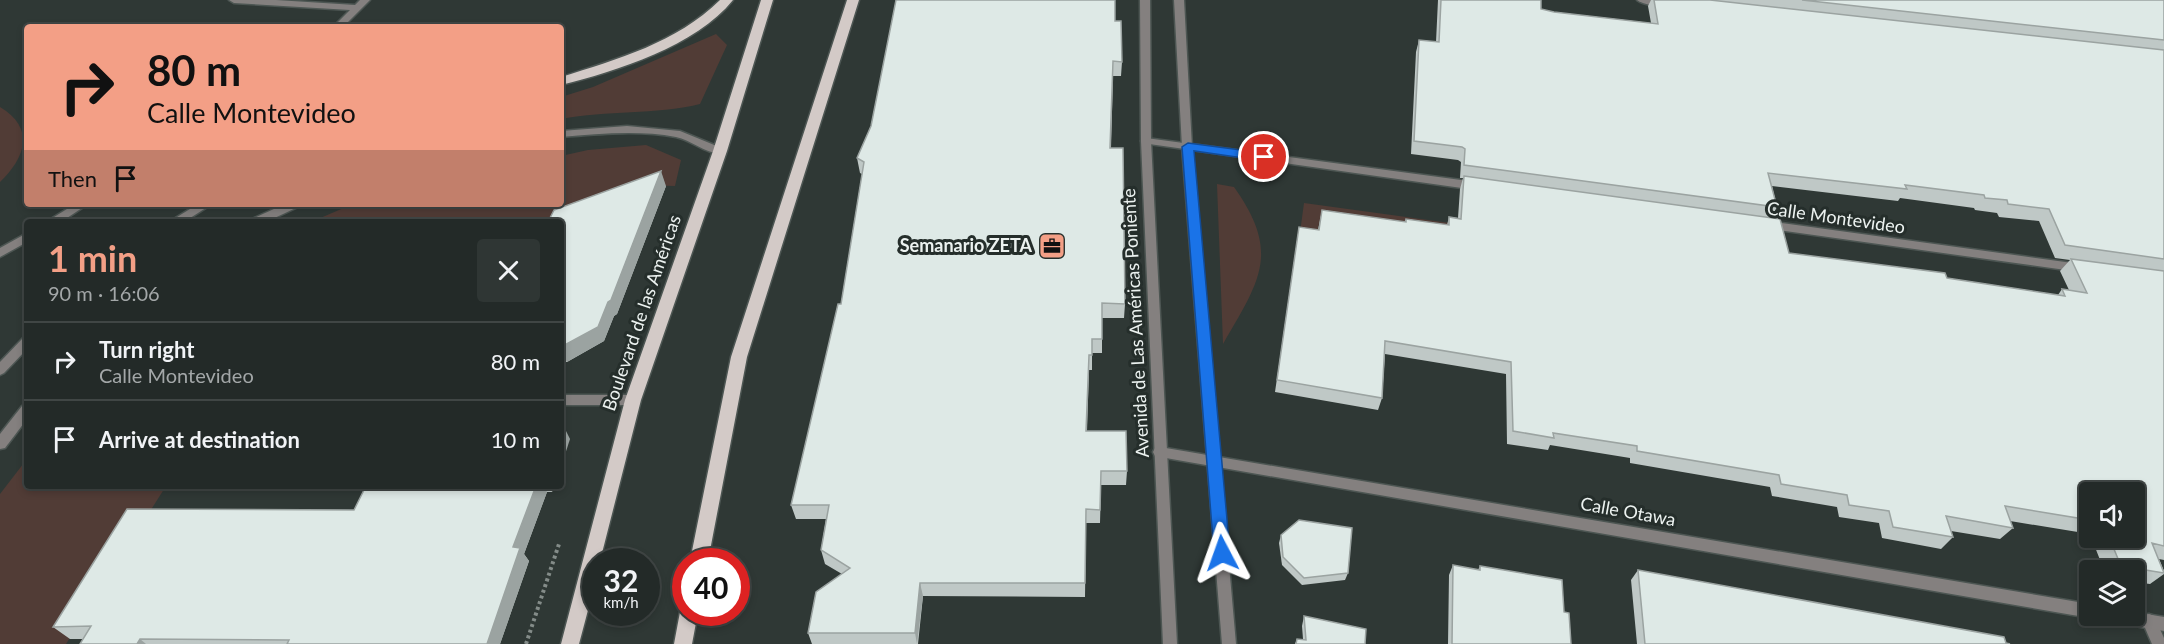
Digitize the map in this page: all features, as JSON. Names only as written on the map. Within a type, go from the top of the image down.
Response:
[{"type":"main road","points":[[564,80],[649,51],[691,30],[727,0]]},
{"type":"main road","name":"Boulevard de las Américas","points":[[570,644],[633,400],[720,151],[767,0]]},
{"type":"main road","points":[[702,548],[739,357],[853,0]]},
{"type":"main road","points":[[683,644],[686,626]]},
{"type":"street","points":[[234,0],[358,8]]},
{"type":"street","points":[[341,24],[365,0]]},
{"type":"street","name":"Avenida de Las Américas Poniente","points":[[1145,0],[1146,141],[1170,644]]},
{"type":"street","points":[[1179,0],[1188,147],[1229,644]]},
{"type":"street","points":[[1642,0],[1678,4]]},
{"type":"street","points":[[564,134],[627,129],[680,134],[720,151]]},
{"type":"street","points":[[1146,141],[1489,188]]},
{"type":"street","points":[[57,219],[78,207]]},
{"type":"street","points":[[180,219],[202,207]]},
{"type":"street","points":[[262,219],[288,207]]},
{"type":"street","name":"Calle Montevideo","points":[[1750,223],[2093,270]]},
{"type":"street","points":[[0,253],[24,239]]},
{"type":"street","points":[[0,370],[24,344]]},
{"type":"street","points":[[564,400],[633,400]]},
{"type":"street","points":[[0,444],[24,414]]},
{"type":"street","name":"Calle Otawa","points":[[1160,452],[2079,609]]},
{"type":"street","points":[[2157,623],[2159,644]]},
{"type":"shaded area","points":[[716,34],[727,45],[700,104],[666,110],[596,114],[564,118],[564,96],[593,87]]},
{"type":"shaded area","points":[[0,107],[18,124],[23,143],[16,163],[0,182]]},
{"type":"shaded area","points":[[646,145],[681,160],[675,186],[636,185],[550,219],[318,219],[346,207],[564,207],[564,155],[588,150]]},
{"type":"shaded area","points":[[1217,184],[1234,187],[1249,210],[1261,249],[1260,266],[1255,284],[1223,344]]},
{"type":"shaded area","points":[[1304,203],[1450,223],[1445,230],[1319,223],[1317,243],[1299,240]]},
{"type":"shaded area","points":[[24,463],[24,489],[164,489],[66,644],[0,644],[0,494]]},
{"type":"building","points":[[896,0],[1115,0],[1115,21],[1121,21],[1122,62],[1113,61],[1110,148],[1123,148],[1125,304],[1102,303],[1102,339],[1092,339],[1092,355],[1089,355],[1086,431],[1126,431],[1127,471],[1101,471],[1100,510],[1086,509],[1085,583],[920,583],[915,633],[808,633],[816,592],[850,568],[821,550],[829,505],[791,505],[838,304],[841,304],[864,162],[857,158],[871,126]]},
{"type":"building","points":[[1441,0],[1541,0],[1541,9],[1554,12],[1658,24],[1654,0],[1710,0],[2164,50],[2164,259],[2065,245],[2049,209],[2008,204],[2007,200],[1985,198],[1984,195],[1905,185],[1907,189],[1768,173],[1777,207],[1464,165],[1465,149],[1462,147],[1414,141],[1419,40],[1439,42]]},
{"type":"building","points":[[1802,0],[2164,0],[2164,40]]},
{"type":"building","points":[[661,171],[611,300],[608,302],[598,327],[564,345],[564,219],[550,219],[554,210]]},
{"type":"building","points":[[1464,176],[1780,219],[1789,253],[1945,273],[1947,278],[2065,296],[2062,289],[2087,293],[2071,259],[2164,271],[2164,546],[2152,543],[2164,573],[2145,570],[2145,560],[2119,560],[2114,548],[2145,548],[2145,482],[2079,482],[2079,518],[2005,506],[2013,528],[1946,516],[1953,537],[1893,527],[1889,511],[1849,505],[1847,495],[1781,484],[1779,475],[1637,451],[1637,446],[1553,433],[1554,438],[1513,431],[1511,362],[1385,341],[1382,398],[1277,380],[1299,227],[1319,230],[1322,210],[1406,222],[1406,219],[1449,225],[1449,217],[1461,219]]},
{"type":"building","points":[[364,489],[535,489],[513,547],[520,548],[487,644],[287,644],[289,640],[140,639],[137,644],[80,644],[91,626],[53,627],[127,509],[354,510]]},
{"type":"building","points":[[1299,520],[1352,528],[1348,573],[1304,578],[1283,557],[1281,535]]},
{"type":"building","points":[[1453,565],[1480,570],[1480,566],[1562,580],[1564,612],[1569,613],[1571,644],[1452,644]]},
{"type":"building","points":[[1638,570],[2004,637],[2006,643],[2010,644],[1645,644]]},
{"type":"building","points":[[1304,616],[1366,629],[1365,644],[1296,644],[1297,639],[1306,640]]},
{"type":"place","name":"Semanario ZETA","points":[[1052,246]]},
{"type":"route","points":[[1222,553],[1188,147],[1264,157]]}]
